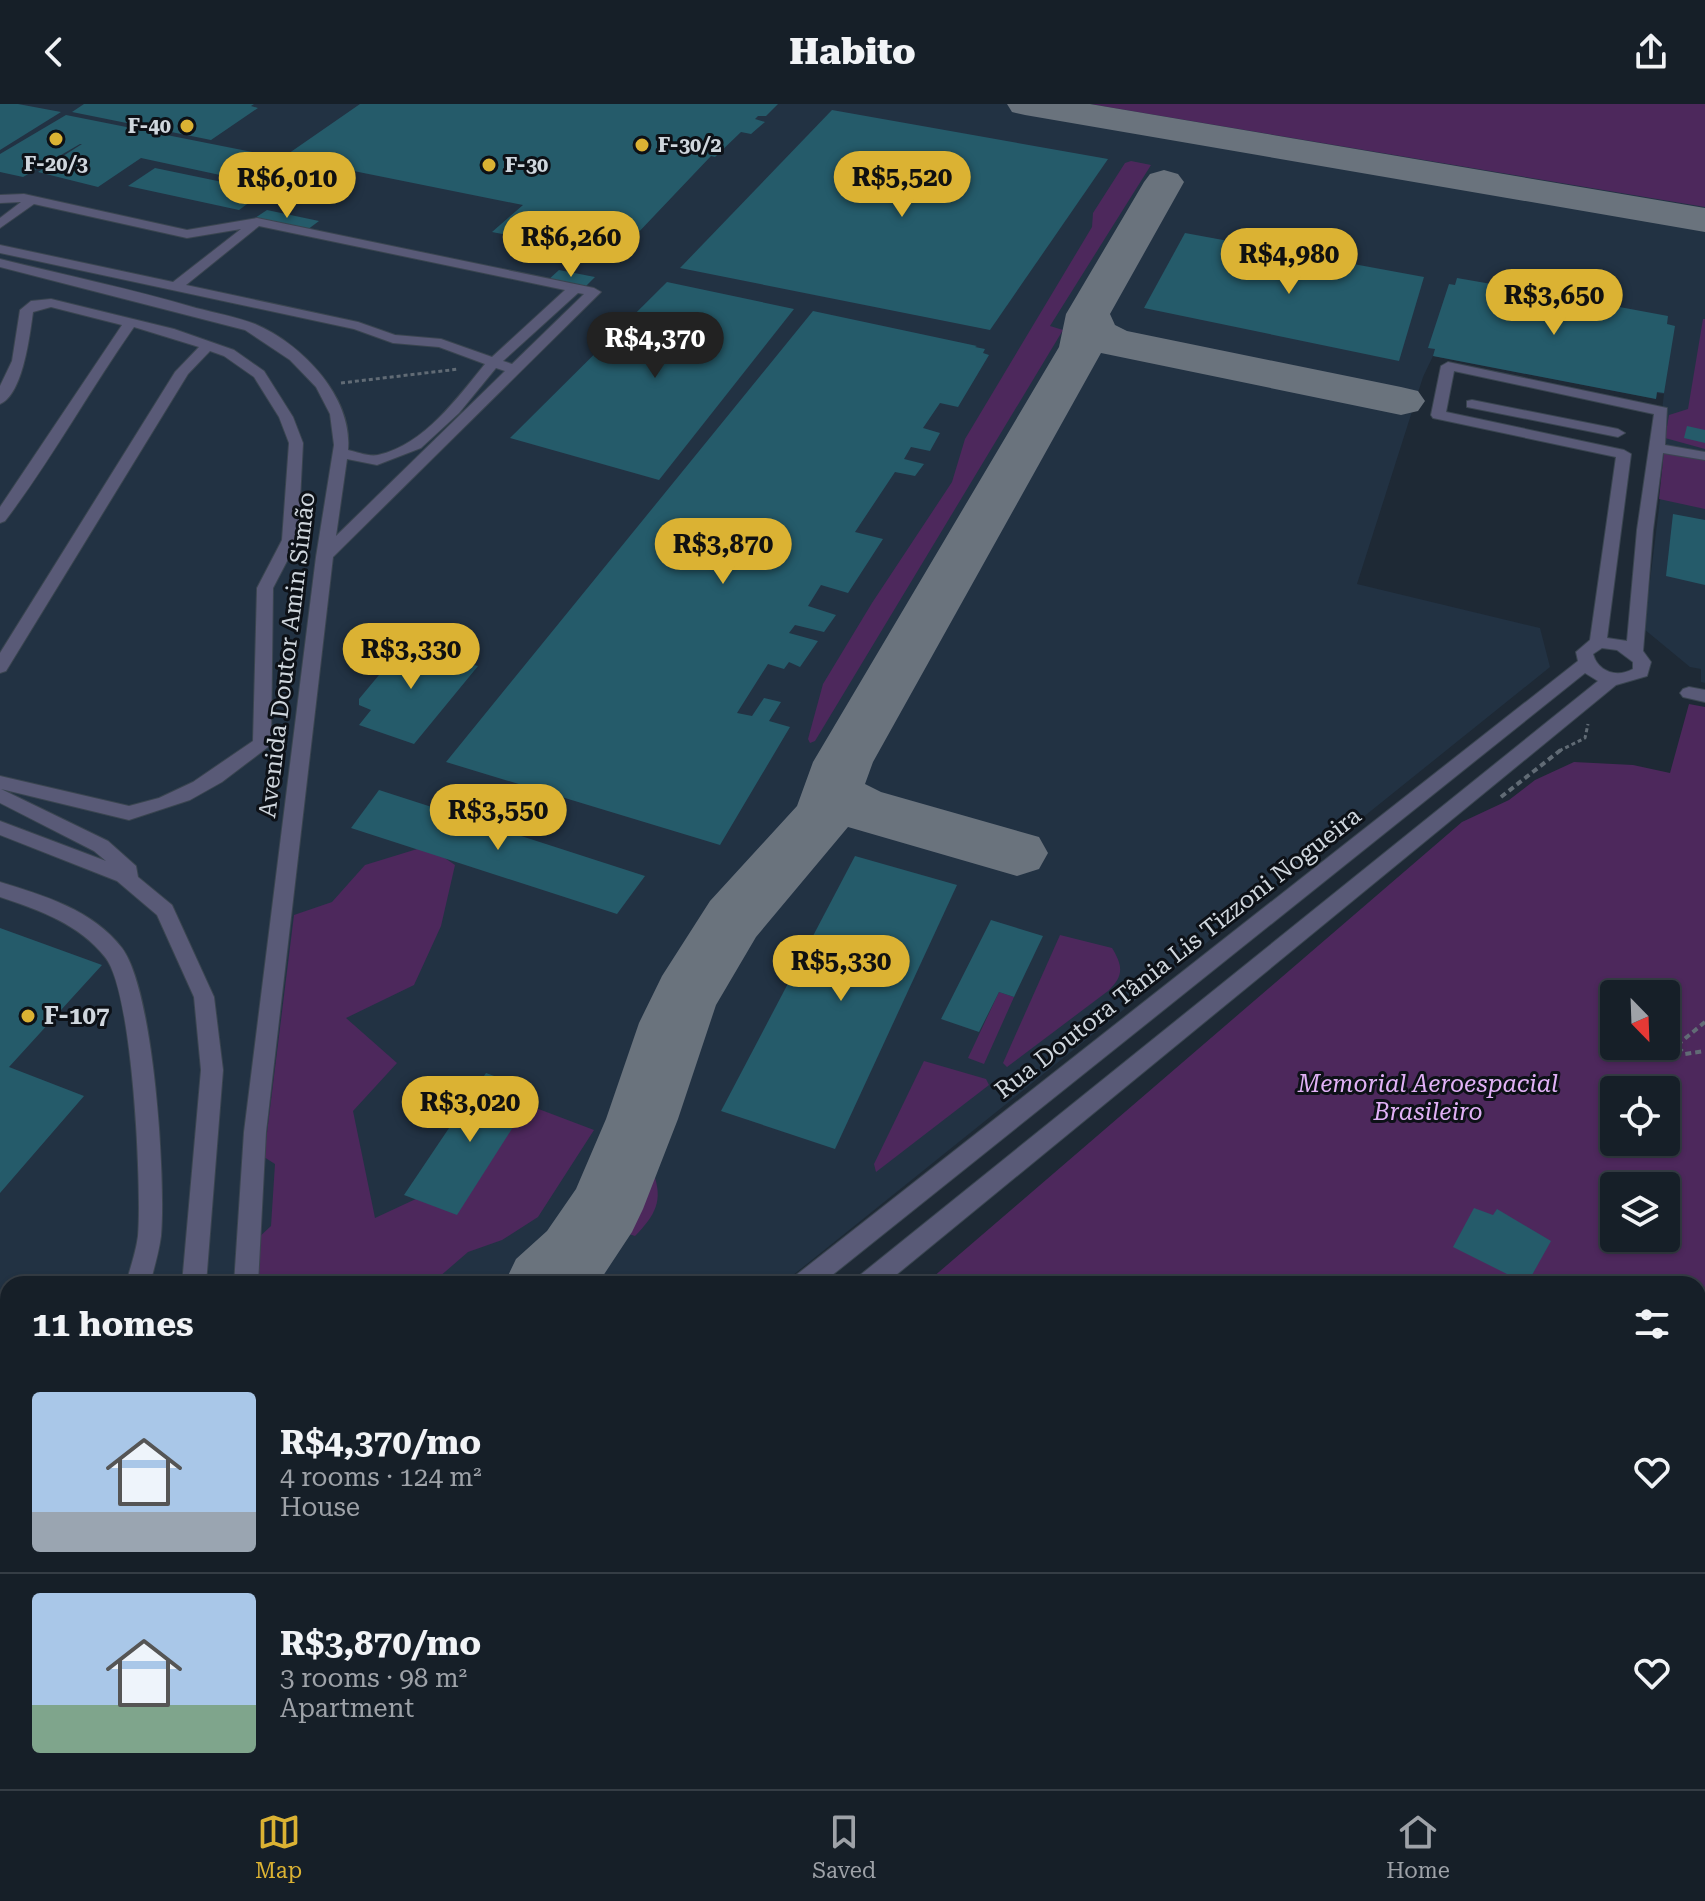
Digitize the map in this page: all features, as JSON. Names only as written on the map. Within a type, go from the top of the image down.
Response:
[{"type":"street","points":[[0,199],[32,199],[187,234],[257,222],[594,292],[324,557]]},
{"type":"street","points":[[0,224],[32,199]]},
{"type":"street","points":[[177,286],[257,222]]},
{"type":"street","points":[[0,249],[358,326],[393,339],[441,343],[515,370]]},
{"type":"street","name":"Avenida Doutor Amin Simão","points":[[0,263],[250,327],[295,357],[322,385],[337,414],[340,453],[324,557],[255,1132],[246,1276]]},
{"type":"street","points":[[340,453],[377,461],[416,445],[454,410],[493,363],[573,290]]},
{"type":"street","points":[[0,400],[19,361],[27,310],[36,304],[51,303],[209,344],[229,353],[259,374],[286,417],[296,443],[290,540],[265,588],[262,743],[187,796],[149,810],[117,811],[0,782]]},
{"type":"street","points":[[0,518],[32,475],[92,377],[130,323]]},
{"type":"street","points":[[0,667],[182,372],[209,344]]},
{"type":"street","name":"Rua Doutora Tânia Lis Tizzoni Nogueira","points":[[813,1276],[1586,663],[1584,652],[1598,643],[1624,454],[1438,415],[1448,366],[1662,411],[1645,530],[1634,652],[1642,662],[1641,672],[1630,679],[1613,678],[877,1276]]},
{"type":"street","points":[[1503,378],[1525,399],[1526,415]]},
{"type":"street","points":[[1545,419],[1550,406],[1556,403],[1605,399]]},
{"type":"street","points":[[1472,404],[1618,433]]},
{"type":"street","points":[[1657,448],[1705,456]]},
{"type":"street","points":[[377,461],[395,487]]},
{"type":"street","points":[[1598,643],[1617,644],[1634,652]]},
{"type":"street","points":[[1586,663],[1597,673],[1613,678]]},
{"type":"street","points":[[0,795],[101,846],[129,871],[129,880]]},
{"type":"street","points":[[0,828],[129,880],[165,910],[204,997],[212,1070],[195,1276]]},
{"type":"street","points":[[0,889],[72,915],[118,956],[144,1077],[150,1235],[140,1276]]},
{"type":"path","points":[[322,385],[493,363]]},
{"type":"path","points":[[1705,1022],[1676,1046],[1685,1054],[1705,1051]]},
{"type":"shaded area","points":[[0,104],[1705,104],[1705,683],[1701,682],[1701,669],[1690,667],[1644,629],[1667,444],[1658,441],[1664,394],[1657,393],[1656,399],[1433,356],[1423,377],[1357,584],[1540,628],[1550,667],[792,1276],[0,1276]]},
{"type":"green space","points":[[1090,104],[1705,104],[1705,207]]},
{"type":"green space","points":[[1131,161],[1151,165],[1050,326],[1063,330],[815,741],[810,743],[808,739],[823,684],[952,482],[965,439],[1092,227],[1093,213],[1125,163]]},
{"type":"green space","points":[[1703,319],[1705,449],[1665,438],[1669,415],[1688,409]]},
{"type":"green space","points":[[1664,451],[1705,459],[1705,509],[1659,499]]},
{"type":"green space","name":"Memorial Aeroespacial Brasileiro","points":[[1689,704],[1705,707],[1705,1276],[934,1276],[1462,822],[1509,800],[1535,780],[1574,762],[1633,765],[1670,773]]},
{"type":"green space","points":[[427,846],[455,865],[441,926],[414,985],[346,1018],[397,1063],[353,1111],[375,1218],[476,1171],[528,1105],[594,1130],[538,1217],[502,1240],[468,1252],[440,1276],[254,1276],[256,1240],[271,1226],[275,1164],[264,1157],[294,915],[332,902],[365,865]]},
{"type":"green space","points":[[1060,935],[1112,948],[1120,966],[1119,976],[1108,991],[1007,1067],[1003,1063]]},
{"type":"green space","points":[[999,992],[1014,997],[984,1064],[968,1058]]},
{"type":"green space","points":[[924,1061],[986,1079],[989,1085],[876,1172],[874,1164]]},
{"type":"green space","points":[[653,1172],[658,1191],[656,1207],[635,1236],[623,1232],[623,1225]]},
{"type":"building","points":[[0,104],[18,104],[61,112],[0,150]]},
{"type":"building","name":"F-40","points":[[84,104],[254,104],[251,106],[258,108],[211,140],[72,112]]},
{"type":"building","points":[[360,104],[778,104],[766,116],[755,119],[765,122],[751,134],[741,132],[715,157],[711,156],[616,256],[492,232],[523,205],[299,160],[266,185],[141,158],[98,187],[38,172],[80,144],[23,177],[0,172],[0,154],[66,115],[282,158]]},
{"type":"building","points":[[832,110],[1108,159],[990,330],[680,268]]},
{"type":"building","points":[[155,168],[265,191],[239,210],[128,186]]},
{"type":"building","points":[[267,210],[319,221],[307,230],[255,218]]},
{"type":"building","points":[[1185,233],[1424,277],[1399,361],[1144,308]]},
{"type":"building","points":[[559,270],[595,277],[583,289],[547,281]]},
{"type":"building","points":[[1457,278],[1520,289],[1521,284],[1572,293],[1571,298],[1668,316],[1667,324],[1675,326],[1664,393],[1657,392],[1656,399],[1433,356],[1435,349],[1428,348],[1449,284],[1455,285]]},
{"type":"building","points":[[667,282],[794,309],[659,480],[510,438]]},
{"type":"building","points":[[813,311],[977,346],[989,355],[958,407],[940,403],[923,428],[940,433],[930,451],[911,447],[904,459],[924,464],[915,476],[895,472],[855,532],[883,539],[848,593],[821,585],[808,606],[836,615],[824,632],[795,625],[789,633],[818,641],[800,667],[789,662],[784,669],[768,664],[737,713],[752,716],[764,698],[781,702],[769,721],[790,727],[720,845],[446,762]]},
{"type":"building","points":[[1687,426],[1705,430],[1705,443],[1684,438]]},
{"type":"building","points":[[1673,514],[1705,520],[1705,585],[1666,576]]},
{"type":"building","points":[[392,644],[478,666],[414,744],[359,725],[371,710],[359,705],[359,699],[379,675],[366,672]]},
{"type":"building","points":[[379,790],[645,876],[617,914],[351,828]]},
{"type":"building","points":[[855,856],[957,885],[835,1149],[721,1111]]},
{"type":"building","points":[[991,920],[1043,936],[1014,997],[999,992],[979,1032],[941,1019]]},
{"type":"building","name":"F-107","points":[[0,928],[102,965],[9,1067],[84,1096],[0,1193]]},
{"type":"building","points":[[486,1073],[536,1091],[457,1215],[404,1195]]},
{"type":"building","points":[[1474,1208],[1493,1215],[1497,1209],[1551,1241],[1531,1276],[1511,1276],[1453,1247]]},
{"type":"taxiway","points":[[1025,104],[1705,220]]},
{"type":"taxiway","points":[[843,762],[1082,347],[1088,314],[1164,182]]},
{"type":"taxiway","points":[[1090,320],[1097,333],[1113,342],[1401,401]]},
{"type":"taxiway","points":[[834,788],[843,762]]},
{"type":"taxiway","points":[[834,788],[843,762]]},
{"type":"taxiway","points":[[552,1276],[574,1255],[605,1209],[642,1119],[673,1023],[686,995],[733,919],[824,816],[834,788]]},
{"type":"taxiway","points":[[834,788],[836,795],[861,809],[1017,853]]},
{"type":"place","name":"F-40","points":[[187,126]]},
{"type":"place","name":"F-20/3","points":[[56,139]]},
{"type":"place","name":"F-30/2","points":[[642,145]]},
{"type":"place","name":"F-30","points":[[489,165]]},
{"type":"place","name":"F-107","points":[[28,1016]]}]
